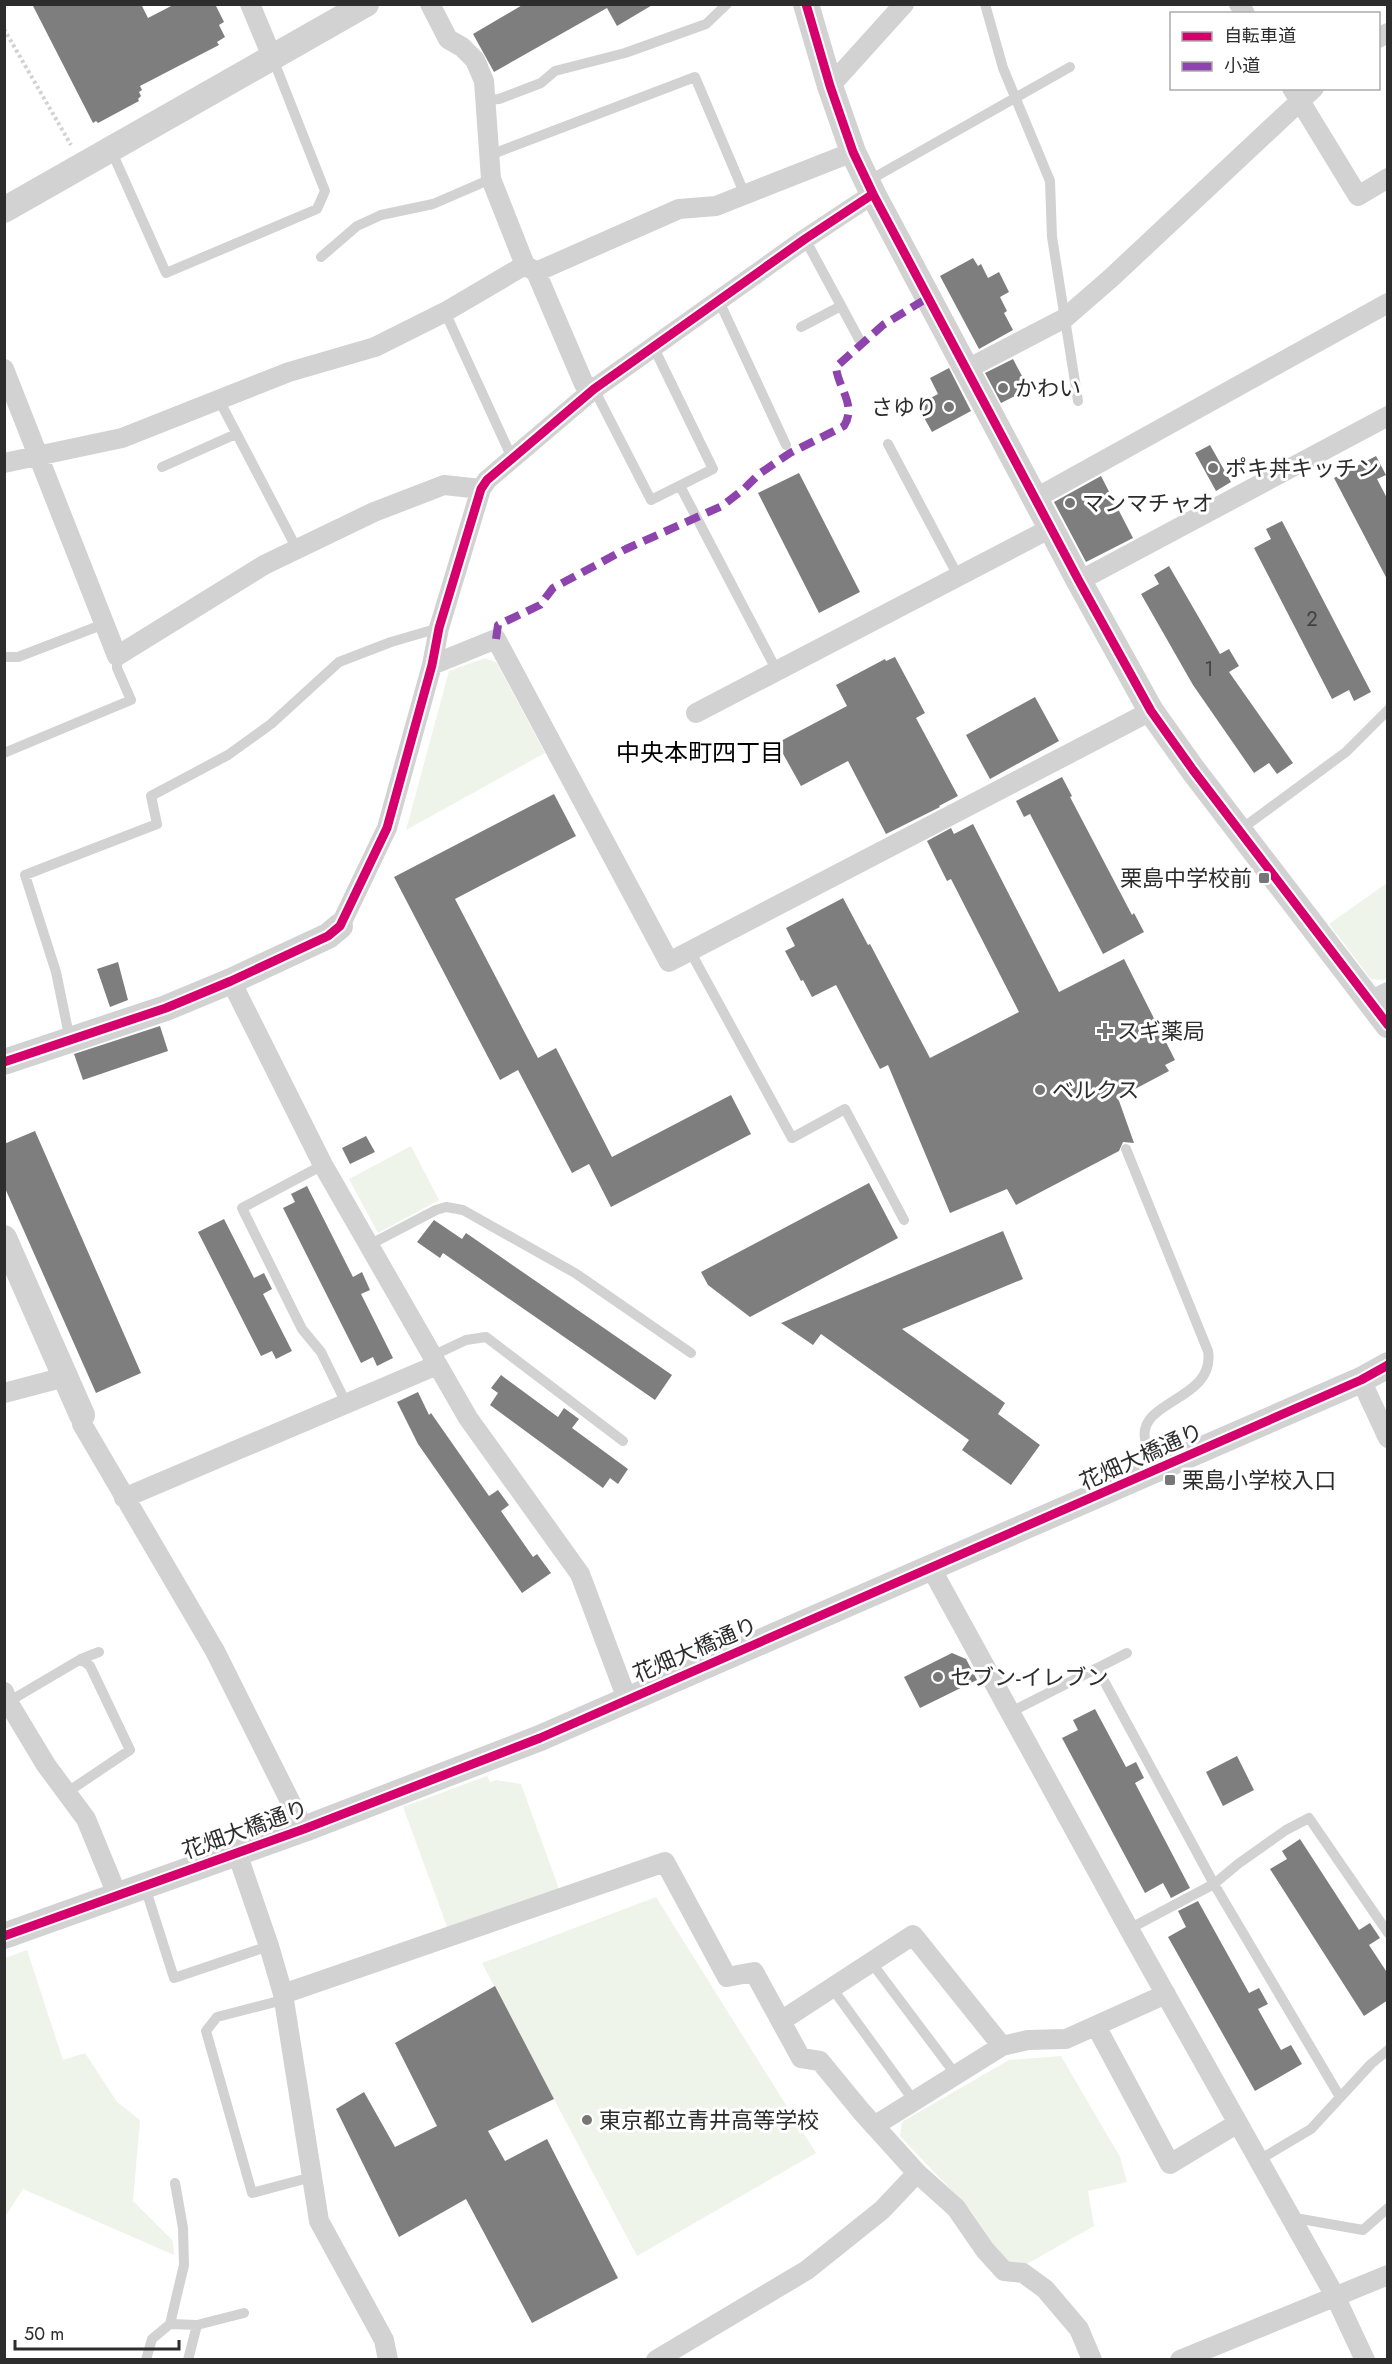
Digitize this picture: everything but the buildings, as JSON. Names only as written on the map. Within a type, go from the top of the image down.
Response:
[{"type":"street","points":[[250,4],[273,59]]},
{"type":"street","points":[[4,210],[273,59],[366,4]]},
{"type":"street","points":[[430,4],[448,39],[462,47],[475,60],[484,81],[491,179],[584,384],[594,389]]},
{"type":"street","points":[[806,4],[830,86],[853,152],[870,187],[1079,581],[1151,711],[1240,830],[1379,996],[1388,1025]]},
{"type":"street","points":[[830,86],[904,4]]},
{"type":"street","points":[[967,369],[1065,318],[1111,278],[1301,92],[1358,196],[1388,178]]},
{"type":"street","points":[[4,463],[122,438],[218,398],[289,372],[375,347],[530,268],[679,210],[716,206],[853,152]]},
{"type":"street","points":[[4,1062],[166,1008],[328,936],[340,926],[387,828],[432,665],[439,628],[481,489],[487,480],[594,389],[805,239],[870,187]]},
{"type":"street","points":[[1036,498],[1388,303]]},
{"type":"street","points":[[4,369],[117,656],[264,565],[374,512],[444,485],[481,489]]},
{"type":"street","points":[[1079,581],[1388,416]]},
{"type":"street","points":[[696,713],[1051,528]]},
{"type":"street","points":[[432,665],[496,639],[669,962],[1151,711]]},
{"type":"street","points":[[231,981],[323,1165],[468,1418],[580,1574],[627,1699]]},
{"type":"street","points":[[4,1238],[82,1415],[82,1424],[214,1651],[304,1829]]},
{"type":"street","points":[[124,1498],[346,1403],[434,1360]]},
{"type":"street","name":"花畑大橋通り","points":[[4,1936],[304,1829],[540,1738],[1361,1380],[1388,1365]]},
{"type":"street","points":[[4,1393],[65,1377]]},
{"type":"street","points":[[1361,1380],[1388,1438]]},
{"type":"street","points":[[931,1568],[1129,1929],[1335,2296],[1365,2360]]},
{"type":"street","points":[[6,1697],[46,1765],[86,1819],[118,1897]]},
{"type":"street","points":[[237,1853],[269,1946],[283,1997],[319,2221],[384,2340],[388,2360]]},
{"type":"street","points":[[283,1997],[665,1862],[727,1977],[754,1972],[801,2058],[820,2061],[917,2173],[956,2208],[985,2250],[1004,2271],[1023,2273],[1045,2289],[1079,2329],[1092,2360]]},
{"type":"street","points":[[781,2021],[913,1935],[1002,2046]]},
{"type":"street","points":[[874,2126],[1002,2046],[1028,2040],[1066,2039],[1166,1994]]},
{"type":"street","points":[[1096,2026],[1170,2164],[1238,2123]]},
{"type":"street","points":[[656,2360],[807,2270],[882,2210],[917,2173]]},
{"type":"street","points":[[1180,2360],[1388,2275]]},
{"type":"lane","points":[[486,100],[499,99],[541,83],[555,71],[625,53],[706,24],[727,4]]},
{"type":"lane","points":[[985,4],[1003,68],[1050,181],[1052,237],[1078,401]]},
{"type":"lane","points":[[111,150],[166,273],[317,208],[326,191],[273,59]]},
{"type":"lane","points":[[870,187],[1016,97],[1070,67]]},
{"type":"lane","points":[[490,155],[695,77],[745,195]]},
{"type":"lane","points":[[321,257],[357,226],[381,215],[433,204],[491,179]]},
{"type":"lane","points":[[805,239],[860,339]]},
{"type":"lane","points":[[719,301],[786,445]]},
{"type":"lane","points":[[801,327],[841,306]]},
{"type":"lane","points":[[446,312],[512,458]]},
{"type":"lane","points":[[594,389],[651,500],[713,469],[653,346]]},
{"type":"lane","points":[[218,398],[297,549]]},
{"type":"lane","points":[[162,467],[236,434]]},
{"type":"lane","points":[[888,444],[958,576]]},
{"type":"lane","points":[[680,486],[777,670]]},
{"type":"lane","points":[[7,657],[18,657],[104,624]]},
{"type":"lane","points":[[70,1040],[56,972],[25,876],[158,824],[151,796],[228,754],[271,724],[339,662],[391,642],[439,628]]},
{"type":"lane","points":[[4,753],[131,700],[117,668],[117,656]]},
{"type":"lane","points":[[1240,830],[1346,752],[1388,710]]},
{"type":"lane","points":[[690,951],[792,1138],[845,1109],[904,1220]]},
{"type":"lane","points":[[1126,1149],[1208,1351],[1210,1362],[1200,1382],[1163,1407],[1152,1418],[1145,1430],[1145,1439],[1158,1469]]},
{"type":"lane","points":[[323,1165],[242,1208],[302,1329],[321,1352],[346,1403]]},
{"type":"lane","points":[[369,1245],[436,1210],[446,1207],[463,1210],[575,1273],[691,1353]]},
{"type":"lane","points":[[434,1360],[466,1340],[486,1337],[623,1441]]},
{"type":"lane","points":[[6,1697],[99,1652]]},
{"type":"lane","points":[[1011,1712],[1126,1653]]},
{"type":"lane","points":[[66,1793],[130,1750],[90,1666],[81,1659]]},
{"type":"lane","points":[[1097,1668],[1214,1884],[1340,2097]]},
{"type":"lane","points":[[1129,1929],[1214,1884],[1286,1830],[1310,1818],[1388,1933]]},
{"type":"lane","points":[[145,1887],[174,1978],[269,1946]]},
{"type":"lane","points":[[871,1962],[956,2075]]},
{"type":"lane","points":[[832,1988],[914,2101]]},
{"type":"lane","points":[[283,1997],[216,2017],[206,2031],[252,2193],[312,2177]]},
{"type":"lane","points":[[1259,2160],[1311,2129],[1371,2064],[1388,2050]]},
{"type":"lane","points":[[146,2360],[152,2339],[170,2324],[184,2265],[183,2228],[175,2183]]},
{"type":"lane","points":[[1293,2222],[1301,2219],[1363,2230],[1388,2208]]},
{"type":"lane","points":[[170,2324],[196,2325],[243,2313]]},
{"type":"lane","points":[[188,2360],[196,2325]]},
{"type":"path","points":[[4,29],[76,154]]},
{"type":"shaded area","points":[[485,658],[497,663],[545,753],[406,830],[449,671]]},
{"type":"shaded area","points":[[1387,883],[1388,978],[1371,979],[1329,924]]},
{"type":"shaded area","points":[[411,1146],[439,1200],[378,1233],[349,1179]]},
{"type":"shaded area","points":[[487,1776],[490,1782],[497,1780],[521,1784],[559,1889],[448,1929],[403,1807]]},
{"type":"shaded area","points":[[656,1897],[816,2153],[637,2256],[482,1963]]},
{"type":"shaded area","points":[[27,1950],[63,2060],[85,2053],[117,2102],[140,2120],[133,2201],[173,2241],[174,2255],[23,2189],[5,2217],[5,1958]]},
{"type":"shaded area","points":[[1061,2056],[1120,2157],[1127,2182],[1088,2191],[1094,2226],[1025,2265],[1007,2265],[971,2211],[900,2136],[902,2122],[1009,2060]]},
{"type":"marked path","points":[[496,639],[498,625],[540,605],[553,588],[626,549],[722,506],[759,474],[790,453],[844,426],[849,411],[836,367],[883,325],[929,297]]},
{"type":"cycle path","points":[[806,4],[830,86],[853,152],[873,194],[1079,581],[1151,711],[1193,770],[1388,1025]]},
{"type":"cycle path","points":[[4,1062],[166,1008],[328,936],[340,926],[387,828],[432,665],[439,628],[481,489],[487,480],[594,389],[805,239],[873,194]]},
{"type":"cycle path","points":[[4,1936],[304,1829],[540,1738],[1361,1380],[1388,1365]]},
{"type":"place","name":"かわい","points":[[1003,388]]},
{"type":"place","name":"さゆり","points":[[949,407]]},
{"type":"place","name":"ポキ丼キッチン","points":[[1213,468]]},
{"type":"place","name":"マンマチャオ","points":[[1070,503]]},
{"type":"place","name":"栗島中学校前","points":[[1264,878]]},
{"type":"place","name":"スギ薬局","points":[[1105,1031]]},
{"type":"place","name":"ベルクス","points":[[1040,1090]]},
{"type":"place","name":"栗島小学校入口","points":[[1170,1480]]},
{"type":"place","name":"セブン-イレブン","points":[[938,1677]]},
{"type":"place","name":"東京都立青井高等学校","points":[[587,2120]]},
{"type":"district","name":"中央本町四丁目","points":[[700,752]]}]
